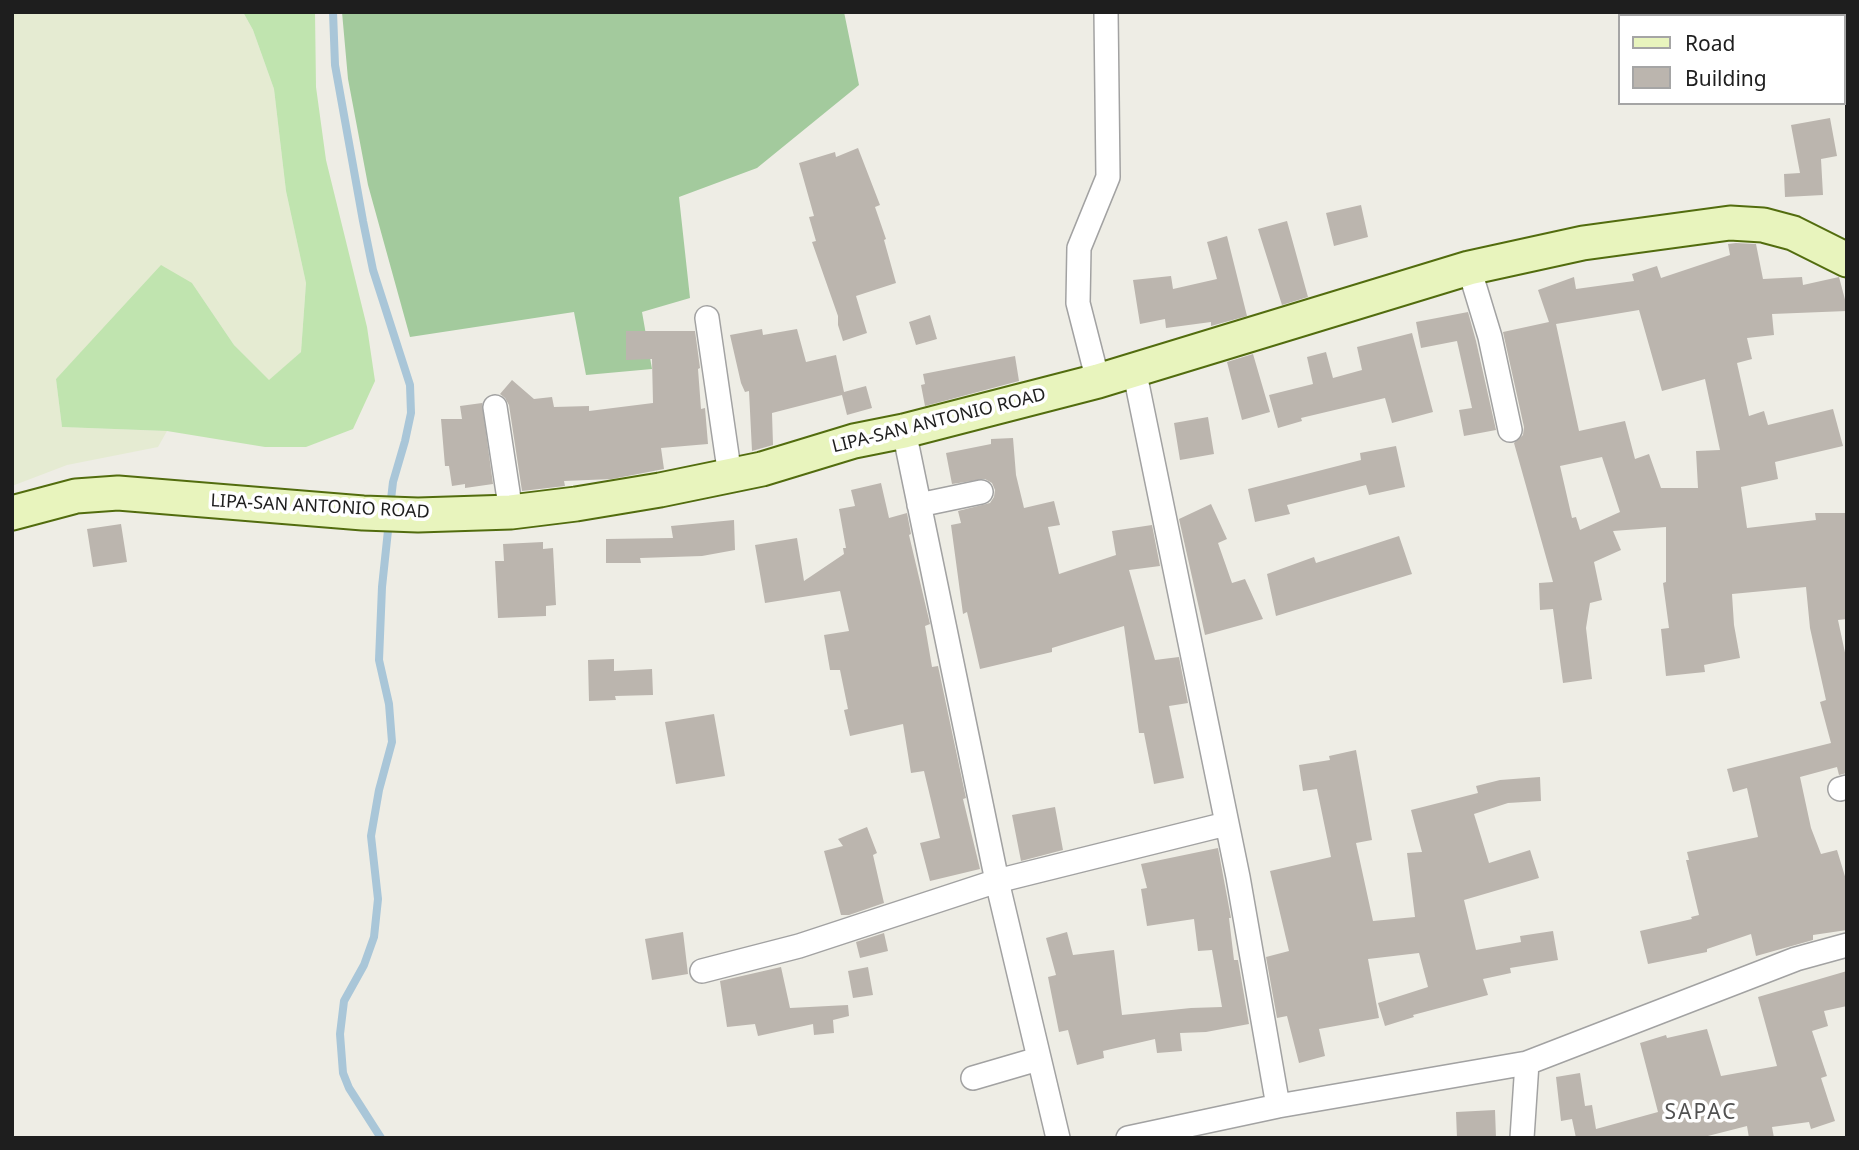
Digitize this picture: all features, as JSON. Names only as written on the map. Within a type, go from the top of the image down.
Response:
[{"type":"main road","name":"LIPA-SAN ANTONIO ROAD","points":[[12,513],[76,496],[118,493],[363,513],[418,515],[511,512],[660,490],[762,469],[853,441],[904,431],[1098,381],[1469,268],[1583,243],[1730,223],[1763,225],[1793,233],[1847,260]]},
{"type":"street","points":[[1098,381],[1078,303],[1079,248],[1108,177],[1106,12]]},
{"type":"street","points":[[1469,268],[1490,337],[1510,430]]},
{"type":"street","points":[[707,318],[730,476]]},
{"type":"street","points":[[1133,369],[1226,824],[1278,1106]]},
{"type":"street","points":[[495,407],[511,512]]},
{"type":"street","points":[[904,431],[997,881],[1058,1138]]},
{"type":"street","points":[[919,505],[981,492]]},
{"type":"street","points":[[702,971],[799,946],[997,881],[1226,824]]},
{"type":"street","points":[[1128,1138],[1278,1106],[1527,1063],[1796,959],[1847,945]]},
{"type":"street","points":[[973,1077],[1038,1059]]},
{"type":"street","points":[[1522,1138],[1527,1063]]},
{"type":"green space","points":[[12,12],[243,12],[253,30],[274,89],[286,191],[306,283],[301,352],[269,381],[234,345],[192,283],[95,338],[56,379],[62,427],[167,431],[158,447],[67,465],[12,486]]},
{"type":"green space","points":[[243,12],[315,12],[316,87],[326,160],[367,327],[375,381],[353,429],[306,447],[265,447],[167,431],[62,427],[56,379],[161,265],[192,283],[234,345],[269,380],[301,352],[306,283],[286,191],[274,89],[253,30]]},
{"type":"green space","points":[[342,12],[844,12],[859,85],[757,168],[679,197],[690,298],[642,312],[652,369],[586,375],[574,312],[410,337],[368,185],[348,79]]},
{"type":"building","points":[[1830,118],[1837,156],[1821,159],[1823,195],[1785,197],[1784,174],[1800,173],[1791,125]]},
{"type":"building","points":[[858,148],[880,205],[875,207],[896,283],[856,296],[867,333],[843,341],[838,316],[812,242],[816,241],[809,217],[814,216],[799,163],[835,152],[836,157]]},
{"type":"building","points":[[1361,205],[1368,237],[1334,246],[1326,213]]},
{"type":"building","points":[[1287,221],[1308,297],[1282,305],[1258,229]]},
{"type":"building","points":[[1227,236],[1247,316],[1211,326],[1211,322],[1166,328],[1165,319],[1140,324],[1133,280],[1171,276],[1173,289],[1217,279],[1207,242]]},
{"type":"building","points":[[1728,244],[1756,244],[1763,279],[1802,277],[1803,285],[1839,277],[1847,307],[1847,311],[1772,314],[1774,335],[1747,338],[1752,359],[1737,363],[1749,416],[1764,411],[1768,425],[1833,409],[1843,446],[1775,462],[1778,479],[1741,487],[1747,528],[1816,520],[1815,513],[1847,513],[1847,619],[1838,620],[1847,662],[1847,773],[1839,775],[1837,767],[1800,777],[1811,828],[1821,854],[1837,850],[1847,883],[1847,930],[1813,935],[1813,940],[1756,956],[1751,934],[1707,949],[1707,952],[1648,964],[1640,931],[1699,915],[1686,860],[1689,860],[1687,852],[1758,837],[1747,788],[1733,792],[1727,769],[1831,743],[1820,702],[1826,700],[1810,628],[1806,587],[1732,594],[1740,658],[1704,665],[1705,672],[1666,676],[1661,629],[1669,628],[1663,583],[1666,582],[1666,527],[1613,531],[1621,550],[1594,562],[1602,600],[1590,603],[1586,628],[1592,679],[1563,683],[1553,609],[1540,610],[1539,583],[1553,582],[1514,443],[1523,435],[1524,427],[1503,332],[1549,322],[1538,290],[1574,277],[1576,289],[1634,281],[1632,274],[1657,266],[1661,278],[1730,255]],"holes":[[[1639,310],[1662,391],[1705,379],[1720,450],[1696,451],[1698,488],[1661,488],[1649,454],[1635,459],[1625,421],[1579,431],[1556,324]],[[1602,457],[1620,512],[1580,530],[1576,517],[1572,518],[1560,466]]]},
{"type":"building","points":[[1468,312],[1496,430],[1464,436],[1459,410],[1472,408],[1457,341],[1421,348],[1416,322]]},
{"type":"building","points":[[930,315],[937,339],[916,345],[909,322]]},
{"type":"building","points":[[762,329],[763,335],[797,329],[806,362],[836,355],[844,392],[866,386],[872,408],[847,415],[842,395],[772,413],[773,445],[752,451],[749,391],[745,392],[741,383],[730,335]]},
{"type":"building","points":[[626,331],[695,331],[700,368],[701,409],[705,408],[708,444],[661,448],[664,469],[612,479],[564,481],[565,486],[522,491],[509,405],[500,394],[512,380],[534,399],[552,397],[554,407],[589,406],[589,411],[653,403],[652,359],[626,360]]},
{"type":"building","points":[[1412,333],[1433,412],[1392,423],[1385,398],[1301,418],[1302,421],[1278,428],[1269,395],[1313,384],[1307,357],[1326,352],[1333,378],[1362,370],[1357,347]]},
{"type":"building","points":[[1253,354],[1270,412],[1242,420],[1227,362]]},
{"type":"building","points":[[1015,356],[1019,381],[925,406],[921,385],[925,384],[923,374]]},
{"type":"building","points":[[482,403],[493,484],[465,488],[465,484],[452,486],[449,466],[445,466],[441,419],[462,419],[460,406]]},
{"type":"building","points":[[1208,417],[1214,454],[1180,460],[1174,423]]},
{"type":"building","points":[[1013,438],[1016,475],[1024,508],[1054,501],[1060,525],[1048,527],[1059,574],[1116,555],[1112,531],[1152,525],[1160,566],[1129,570],[1155,660],[1179,657],[1188,703],[1169,706],[1184,778],[1154,784],[1144,733],[1139,733],[1124,626],[1052,648],[1052,652],[980,669],[967,612],[963,614],[951,525],[961,523],[958,511],[990,503],[995,490],[992,483],[985,479],[952,484],[946,453],[991,444],[991,439]]},
{"type":"building","points":[[1396,446],[1405,487],[1369,495],[1366,485],[1287,505],[1290,514],[1255,522],[1248,489],[1361,460],[1360,453]]},
{"type":"building","points":[[881,483],[889,518],[907,513],[909,535],[930,624],[925,626],[932,667],[938,666],[966,798],[963,799],[980,869],[930,881],[920,843],[940,838],[924,771],[911,773],[903,724],[850,736],[840,670],[830,670],[824,635],[849,631],[840,591],[765,603],[755,545],[797,538],[804,581],[844,554],[843,548],[846,548],[839,509],[855,506],[851,490]]},
{"type":"building","points":[[1211,504],[1227,539],[1218,543],[1232,583],[1245,579],[1263,619],[1205,635],[1179,519]]},
{"type":"building","points":[[734,520],[735,550],[702,556],[640,558],[641,563],[606,563],[606,539],[673,538],[671,526]]},
{"type":"building","points":[[121,524],[127,562],[93,567],[87,529]]},
{"type":"building","points":[[1399,536],[1412,574],[1276,616],[1267,574],[1314,557],[1316,563]]},
{"type":"building","points":[[543,542],[543,549],[553,548],[556,605],[546,606],[546,616],[498,618],[495,561],[504,561],[503,544]]},
{"type":"building","points":[[614,659],[614,671],[652,669],[653,695],[615,696],[616,700],[589,701],[588,660]]},
{"type":"building","points":[[714,714],[725,776],[676,784],[665,722]]},
{"type":"building","points":[[1356,750],[1372,840],[1356,843],[1373,921],[1415,917],[1407,853],[1422,852],[1411,810],[1478,793],[1476,786],[1500,780],[1540,777],[1541,801],[1508,803],[1474,814],[1489,863],[1530,850],[1539,878],[1464,900],[1476,950],[1521,942],[1520,936],[1553,931],[1558,960],[1510,968],[1511,973],[1483,979],[1488,995],[1413,1015],[1414,1017],[1385,1026],[1378,1003],[1428,987],[1419,953],[1368,959],[1379,1018],[1319,1029],[1325,1056],[1299,1063],[1287,1016],[1277,1018],[1266,957],[1289,951],[1270,871],[1331,857],[1317,789],[1303,791],[1299,765],[1330,760],[1329,756]]},
{"type":"building","points":[[1055,807],[1063,850],[1021,861],[1012,815]]},
{"type":"building","points":[[867,827],[877,853],[873,855],[884,903],[849,915],[841,915],[824,851],[843,846],[838,839]]},
{"type":"building","points":[[1218,848],[1231,918],[1234,960],[1238,960],[1249,1024],[1206,1032],[1180,1033],[1182,1051],[1157,1053],[1155,1039],[1103,1051],[1104,1058],[1077,1065],[1068,1030],[1059,1032],[1048,977],[1056,975],[1046,938],[1067,932],[1073,955],[1114,950],[1122,1015],[1222,1007],[1212,950],[1198,951],[1194,919],[1147,926],[1141,889],[1147,888],[1141,864]]},
{"type":"building","points":[[683,932],[688,974],[652,980],[645,939]]},
{"type":"building","points":[[884,933],[888,951],[860,958],[856,942]]},
{"type":"building","points":[[781,967],[790,1008],[848,1005],[849,1016],[833,1020],[834,1033],[814,1035],[813,1024],[758,1036],[755,1024],[727,1027],[720,981]]},
{"type":"building","points":[[868,967],[873,995],[853,998],[848,971]]},
{"type":"building","points":[[1847,971],[1847,1006],[1824,1011],[1828,1026],[1812,1031],[1827,1076],[1821,1078],[1835,1121],[1811,1129],[1809,1122],[1772,1127],[1774,1138],[1749,1138],[1747,1126],[1700,1138],[1576,1138],[1572,1119],[1561,1121],[1556,1077],[1580,1073],[1585,1106],[1592,1105],[1596,1129],[1658,1112],[1640,1043],[1666,1035],[1667,1038],[1707,1029],[1721,1076],[1777,1066],[1758,997]]},
{"type":"building","points":[[1495,1110],[1496,1138],[1457,1138],[1456,1112]]},
{"type":"waterway","points":[[333,12],[335,65],[373,270],[410,385],[411,413],[393,482],[390,508]]},
{"type":"waterway","points":[[381,1138],[349,1088],[343,1073],[340,1034],[344,1001],[364,965],[374,937],[378,899],[371,836],[379,790],[392,742],[389,704],[379,660],[382,587],[389,521]]},
{"type":"district","name":"SAPAC","points":[[1701,1113]]}]
